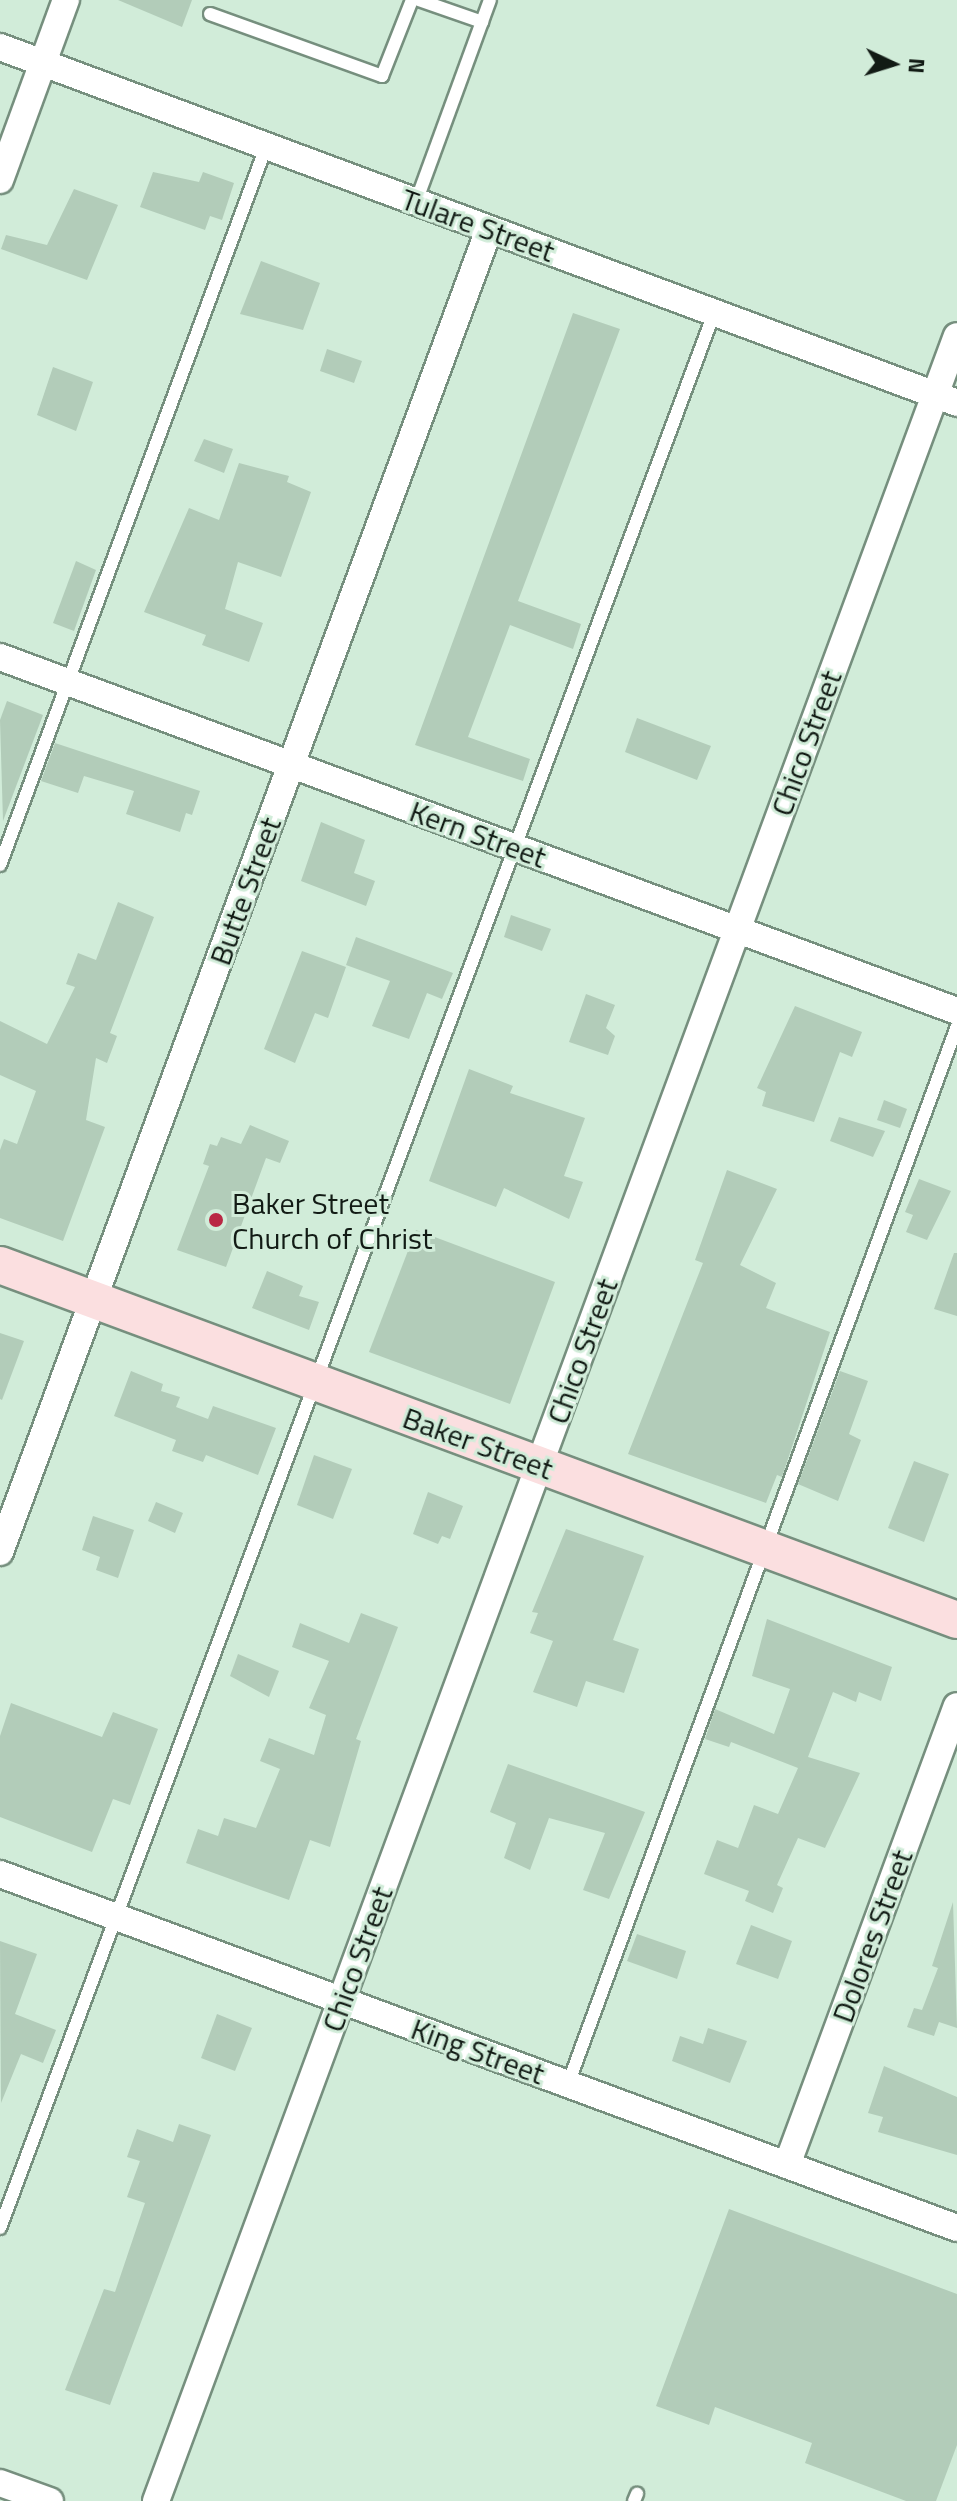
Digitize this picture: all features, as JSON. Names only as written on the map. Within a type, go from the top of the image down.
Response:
[{"type":"street","points":[[0,180],[66,0]]},
{"type":"street","name":"Tulare Street","points":[[0,47],[946,399]]},
{"type":"street","name":"Butte Street","points":[[0,1552],[489,229]]},
{"type":"street","name":"Chico Street","points":[[156,2501],[737,930],[946,399],[957,336]]},
{"type":"street","name":"Kern Street","points":[[0,657],[957,1011]]},
{"type":"street","name":"Baker Street","points":[[0,1265],[957,1620]]},
{"type":"street","name":"Dolores Street","points":[[787,2165],[957,1706]]},
{"type":"street","name":"King Street","points":[[0,1874],[957,2228]]},
{"type":"street","points":[[0,2483],[50,2501]]},
{"type":"lane","points":[[210,14],[382,76],[412,0]]},
{"type":"lane","points":[[419,0],[482,22]]},
{"type":"lane","points":[[416,202],[490,0]]},
{"type":"lane","points":[[0,865],[266,147]]},
{"type":"lane","points":[[0,2228],[312,1381],[714,313]]},
{"type":"lane","points":[[568,2084],[957,1026]]},
{"type":"building","points":[[118,0],[192,0],[182,27]]},
{"type":"building","points":[[153,172],[199,182],[203,172],[234,183],[222,220],[210,216],[205,230],[140,207]]},
{"type":"building","points":[[74,189],[118,205],[87,280],[1,249],[6,235],[47,245]]},
{"type":"building","points":[[261,261],[320,283],[303,330],[240,314]]},
{"type":"building","points":[[573,313],[620,329],[518,601],[581,624],[573,649],[510,625],[468,737],[530,759],[523,781],[415,745]]},
{"type":"building","points":[[327,349],[362,361],[354,383],[320,371]]},
{"type":"building","points":[[53,367],[93,382],[76,431],[37,415]]},
{"type":"building","points":[[204,439],[233,449],[224,473],[194,461]]},
{"type":"building","points":[[239,463],[289,476],[287,482],[311,492],[281,577],[238,562],[225,609],[263,623],[249,662],[202,645],[206,635],[144,612],[189,508],[219,520]]},
{"type":"building","points":[[76,561],[96,570],[74,631],[53,623]]},
{"type":"building","points":[[7,701],[43,715],[3,821],[0,720]]},
{"type":"building","points":[[637,718],[711,746],[697,780],[625,752]]},
{"type":"building","points":[[55,743],[200,791],[192,815],[186,813],[180,832],[126,814],[134,791],[84,776],[78,793],[41,781]]},
{"type":"building","points":[[321,822],[365,840],[354,873],[375,881],[366,906],[301,881]]},
{"type":"building","points":[[118,902],[154,917],[110,1033],[117,1036],[107,1063],[96,1058],[86,1120],[105,1127],[63,1241],[0,1218],[0,1150],[4,1139],[17,1144],[36,1091],[0,1075],[0,1021],[47,1044],[75,987],[66,984],[78,953],[96,960]]},
{"type":"building","points":[[511,915],[551,929],[542,951],[504,937]]},
{"type":"building","points":[[356,937],[453,973],[442,999],[427,993],[409,1039],[372,1026],[390,981],[346,965]]},
{"type":"building","points":[[302,951],[346,967],[328,1018],[315,1013],[295,1063],[264,1049]]},
{"type":"building","points":[[586,994],[615,1005],[606,1028],[615,1036],[608,1055],[569,1042]]},
{"type":"building","points":[[795,1006],[862,1032],[852,1057],[840,1052],[814,1122],[762,1106],[766,1092],[757,1088]]},
{"type":"building","points":[[469,1069],[513,1086],[510,1093],[585,1118],[564,1176],[583,1182],[569,1219],[504,1188],[496,1207],[429,1181]]},
{"type":"building","points":[[884,1100],[907,1109],[900,1128],[877,1120]]},
{"type":"building","points":[[839,1117],[885,1131],[873,1157],[830,1141]]},
{"type":"building","points":[[250,1125],[289,1141],[280,1163],[266,1158],[226,1267],[177,1250],[209,1166],[203,1164],[210,1144],[217,1146],[221,1137],[241,1144]]},
{"type":"building","points":[[727,1170],[777,1189],[740,1265],[776,1283],[766,1308],[830,1332],[782,1477],[777,1475],[766,1503],[628,1454],[703,1263],[695,1260]]},
{"type":"building","points":[[919,1179],[951,1191],[927,1240],[906,1232],[913,1215],[905,1212]]},
{"type":"building","points":[[416,1230],[555,1282],[510,1404],[369,1352]]},
{"type":"building","points":[[954,1253],[957,1253],[957,1316],[934,1309]]},
{"type":"building","points":[[267,1271],[303,1286],[299,1296],[319,1302],[309,1330],[252,1308]]},
{"type":"building","points":[[0,1333],[24,1341],[2,1400],[0,1399]]},
{"type":"building","points":[[131,1371],[163,1384],[161,1391],[180,1397],[176,1407],[208,1419],[213,1406],[276,1428],[258,1475],[206,1455],[203,1462],[172,1451],[176,1440],[114,1416]]},
{"type":"building","points":[[840,1371],[868,1381],[849,1434],[861,1440],[838,1501],[798,1484]]},
{"type":"building","points":[[314,1455],[352,1469],[333,1519],[297,1505]]},
{"type":"building","points":[[914,1461],[949,1474],[924,1542],[888,1528]]},
{"type":"building","points":[[428,1492],[463,1506],[450,1539],[442,1536],[438,1544],[413,1534]]},
{"type":"building","points":[[156,1502],[183,1513],[175,1533],[148,1521]]},
{"type":"building","points":[[93,1516],[134,1530],[118,1578],[96,1570],[100,1557],[82,1550]]},
{"type":"building","points":[[566,1529],[644,1556],[613,1640],[639,1649],[624,1693],[586,1681],[577,1707],[533,1692],[553,1641],[530,1633],[538,1613],[532,1612]]},
{"type":"building","points":[[361,1613],[398,1627],[356,1739],[361,1741],[330,1847],[310,1840],[289,1900],[186,1863],[198,1829],[218,1836],[224,1818],[256,1828],[280,1769],[260,1761],[269,1738],[314,1755],[326,1715],[309,1708],[329,1661],[292,1647],[300,1623],[349,1643]]},
{"type":"building","points":[[767,1619],[892,1667],[881,1701],[859,1692],[856,1702],[833,1692],[808,1757],[860,1773],[825,1848],[798,1838],[777,1885],[783,1888],[773,1913],[745,1901],[749,1891],[704,1874],[717,1840],[738,1848],[754,1805],[778,1814],[798,1768],[731,1742],[729,1747],[705,1739],[715,1709],[774,1734],[790,1689],[752,1676]]},
{"type":"building","points":[[238,1654],[279,1671],[269,1697],[230,1676]]},
{"type":"building","points":[[11,1703],[102,1737],[113,1712],[158,1729],[130,1805],[113,1799],[92,1852],[0,1817],[0,1736]]},
{"type":"building","points":[[508,1764],[645,1812],[609,1899],[583,1890],[605,1833],[549,1818],[530,1870],[504,1858],[516,1823],[490,1812]]},
{"type":"building","points":[[953,1902],[957,2028],[939,2022],[934,2036],[907,2027],[914,2008],[922,2010],[938,1968],[932,1966]]},
{"type":"building","points":[[751,1925],[792,1941],[778,1979],[736,1964]]},
{"type":"building","points":[[637,1934],[686,1951],[677,1979],[627,1961]]},
{"type":"building","points":[[0,1941],[37,1954],[15,2014],[56,2030],[43,2063],[21,2054],[1,2103]]},
{"type":"building","points":[[217,2014],[252,2028],[235,2071],[201,2058]]},
{"type":"building","points":[[708,2028],[747,2041],[730,2083],[672,2061],[680,2036],[703,2044]]},
{"type":"building","points":[[884,2066],[957,2097],[957,2155],[878,2132],[883,2117],[868,2113]]},
{"type":"building","points":[[179,2124],[211,2135],[110,2405],[65,2390],[104,2289],[115,2292],[145,2203],[127,2197],[140,2161],[127,2157],[137,2129],[173,2142]]},
{"type":"building","points":[[729,2209],[957,2294],[957,2445],[936,2501],[906,2501],[805,2463],[812,2443],[715,2407],[709,2425],[656,2406]]},
{"type":"place","name":"Baker Street Church of Christ","points":[[216,1220]]}]
